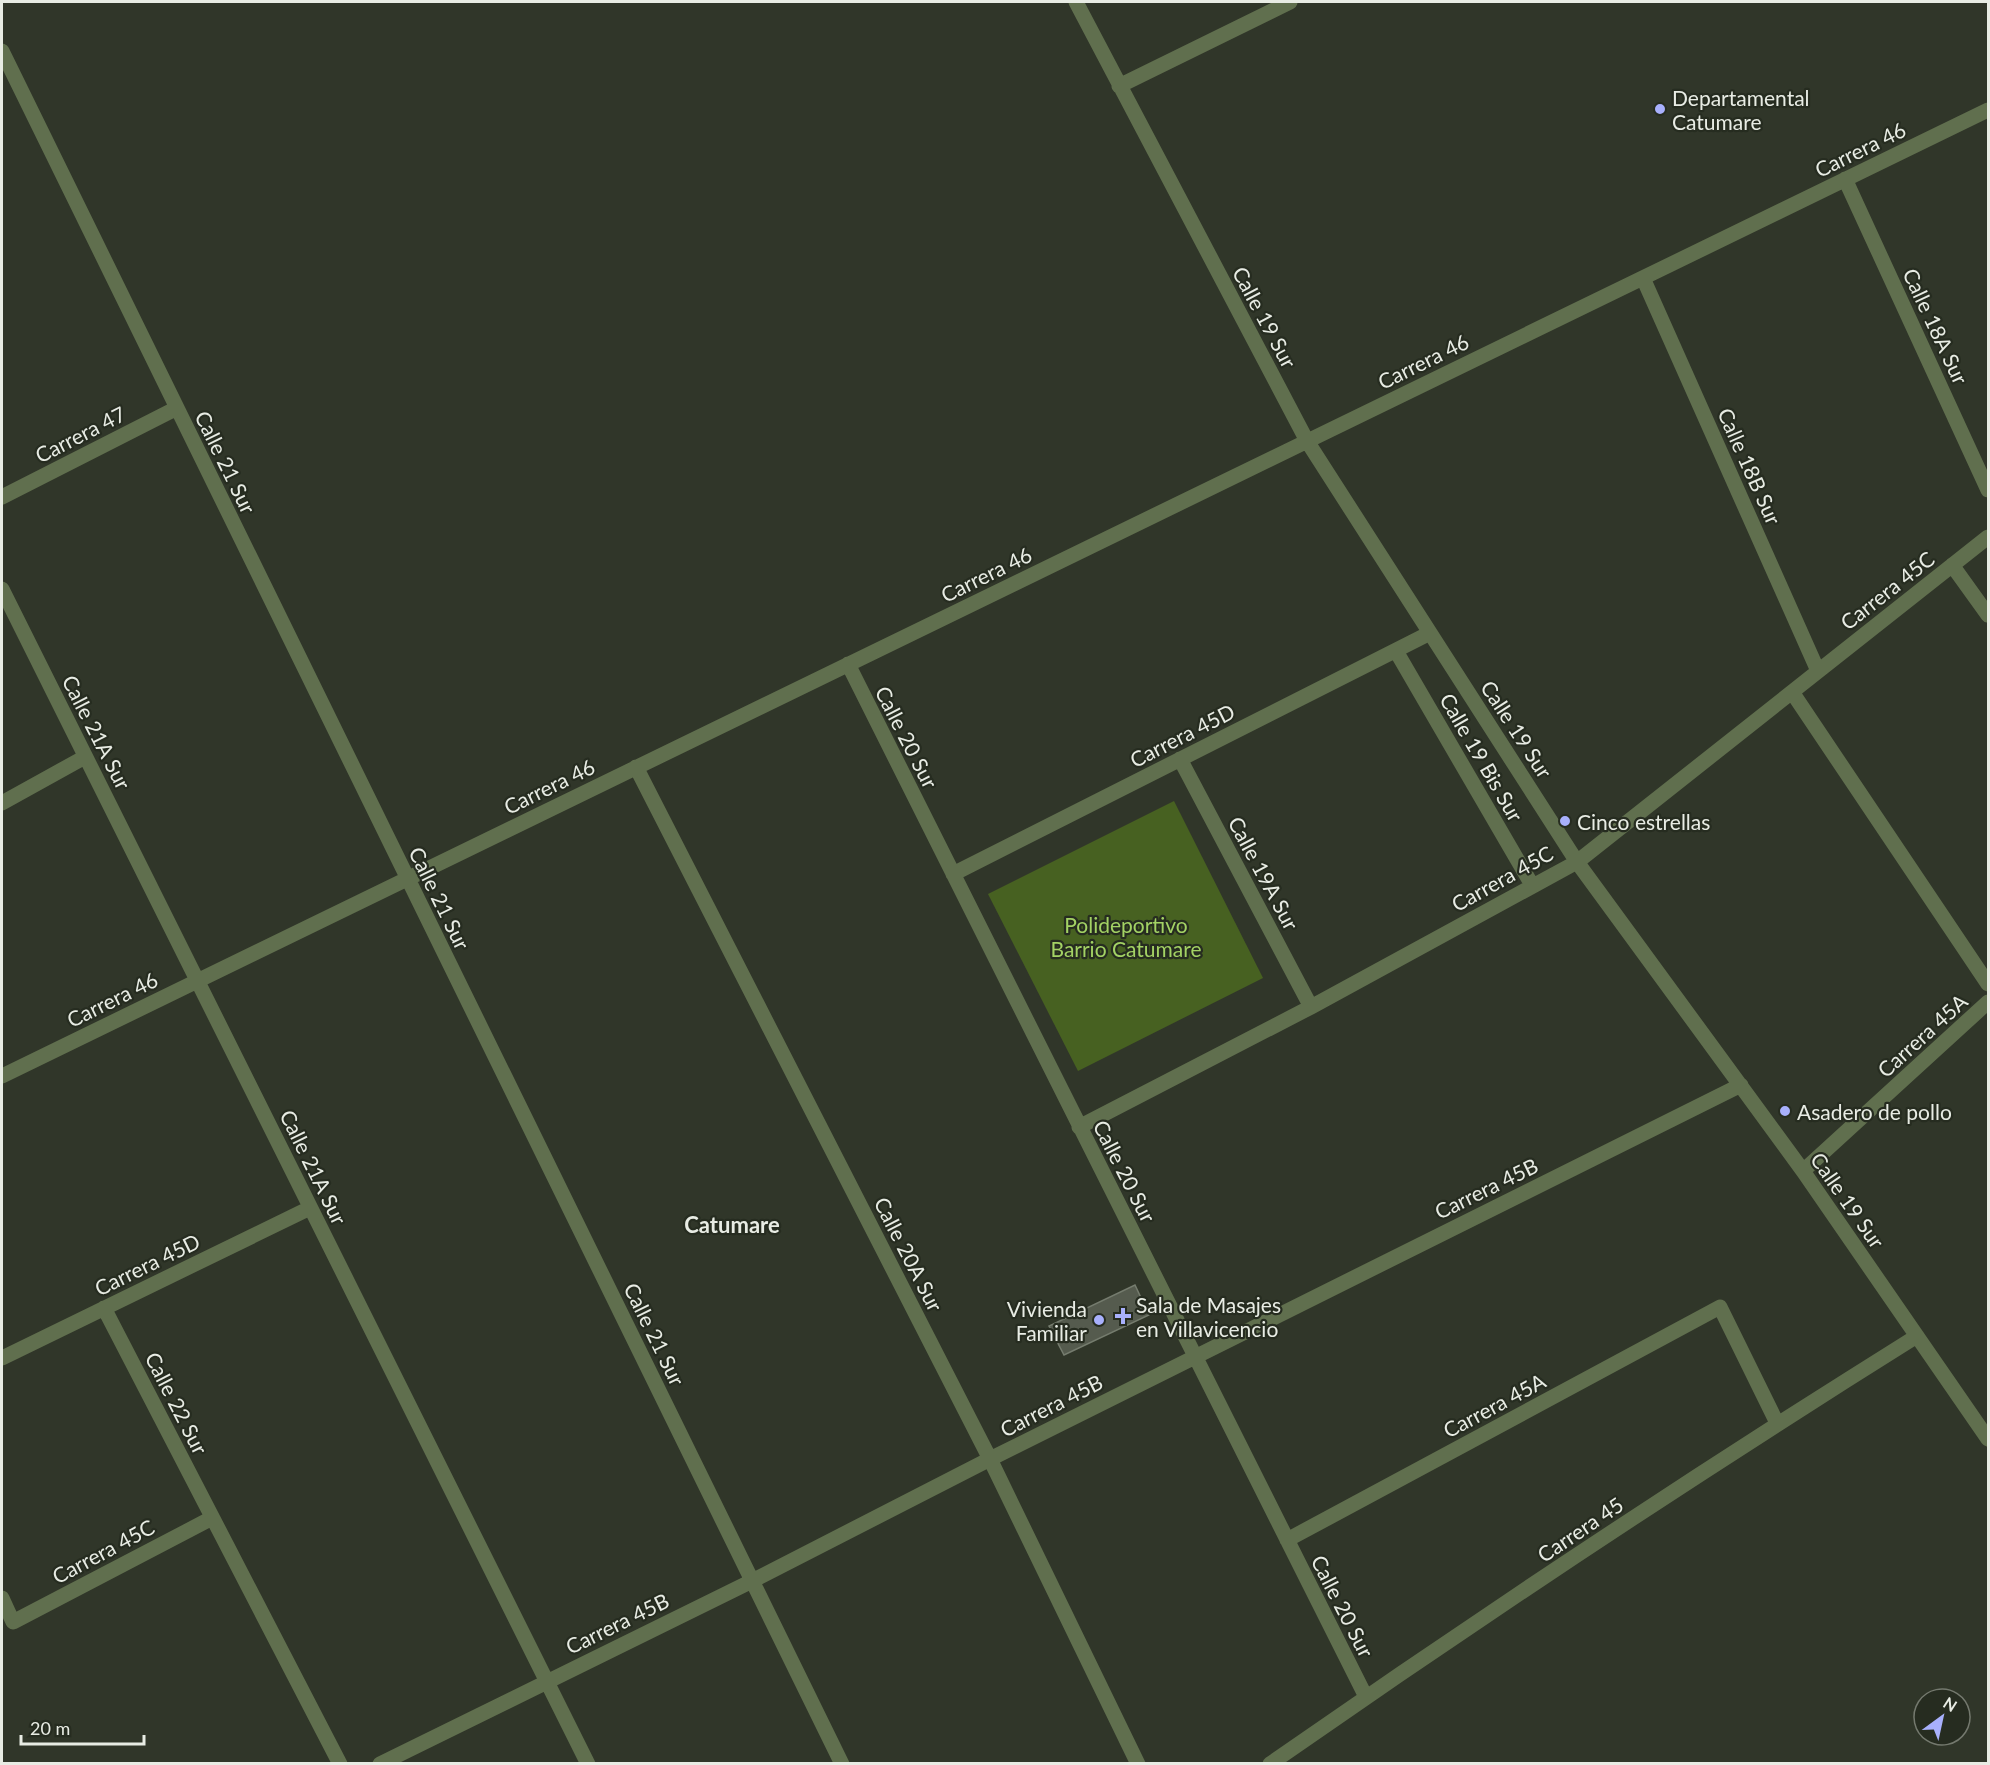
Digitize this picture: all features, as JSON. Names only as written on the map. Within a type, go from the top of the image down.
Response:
[{"type":"street","name":"Calle 19 Sur","points":[[1076,2],[1307,441],[1577,862],[1742,1085],[1989,1439]]},
{"type":"street","points":[[1119,86],[1290,2]]},
{"type":"street","name":"Calle 21 Sur","points":[[2,51],[842,1764]]},
{"type":"street","name":"Carrera 46","points":[[2,1076],[1989,110]]},
{"type":"street","name":"Calle 18A Sur","points":[[1845,179],[1989,490]]},
{"type":"street","name":"Calle 18B Sur","points":[[1643,278],[1818,671]]},
{"type":"street","name":"Carrera 47","points":[[2,497],[177,408]]},
{"type":"street","name":"Carrera 45C","points":[[1079,1127],[1311,1007],[1577,862],[1989,537]]},
{"type":"street","points":[[1952,565],[1989,615]]},
{"type":"street","name":"Calle 21A Sur","points":[[2,589],[588,1764]]},
{"type":"street","name":"Carrera 45D","points":[[953,874],[1430,633]]},
{"type":"street","name":"Calle 19 Bis Sur","points":[[1396,651],[1532,885]]},
{"type":"street","name":"Calle 20 Sur","points":[[848,664],[1366,1697]]},
{"type":"street","points":[[1792,692],[1989,984]]},
{"type":"street","points":[[2,803],[86,757]]},
{"type":"street","name":"Calle 19A Sur","points":[[1180,759],[1311,1007]]},
{"type":"street","name":"Calle 20A Sur","points":[[636,767],[990,1459],[1138,1764]]},
{"type":"street","name":"Carrera 45A","points":[[1803,1171],[1989,1002]]},
{"type":"street","name":"Carrera 45B","points":[[380,1764],[546,1680],[752,1581],[990,1459],[1742,1085]]},
{"type":"street","name":"Carrera 45D","points":[[2,1358],[310,1208]]},
{"type":"street","name":"Carrera 45A","points":[[1287,1540],[1720,1307],[1777,1423]]},
{"type":"street","name":"Calle 22 Sur","points":[[104,1308],[340,1764]]},
{"type":"street","name":"Carrera 45","points":[[1270,1764],[1366,1697],[1777,1423],[1917,1336]]},
{"type":"street","name":"Carrera 45C","points":[[2,1598],[13,1622],[212,1518]]},
{"type":"green space","name":"Polideportivo Barrio Catumare","points":[[1174,801],[1263,978],[1078,1071],[988,894]]},
{"type":"building","name":"Vivienda Familiar","points":[[1135,1285],[1149,1315],[1064,1355],[1049,1326]]},
{"type":"place","name":"Departamental Catumare","points":[[1660,109]]},
{"type":"place","name":"Cinco estrellas","points":[[1565,821]]},
{"type":"place","name":"Asadero de pollo","points":[[1785,1111]]},
{"type":"place","name":"Sala de Masajes en Villavicencio","points":[[1123,1316]]},
{"type":"place","name":"Vivienda Familiar","points":[[1099,1320]]},
{"type":"district","name":"Catumare","points":[[732,1224]]}]
